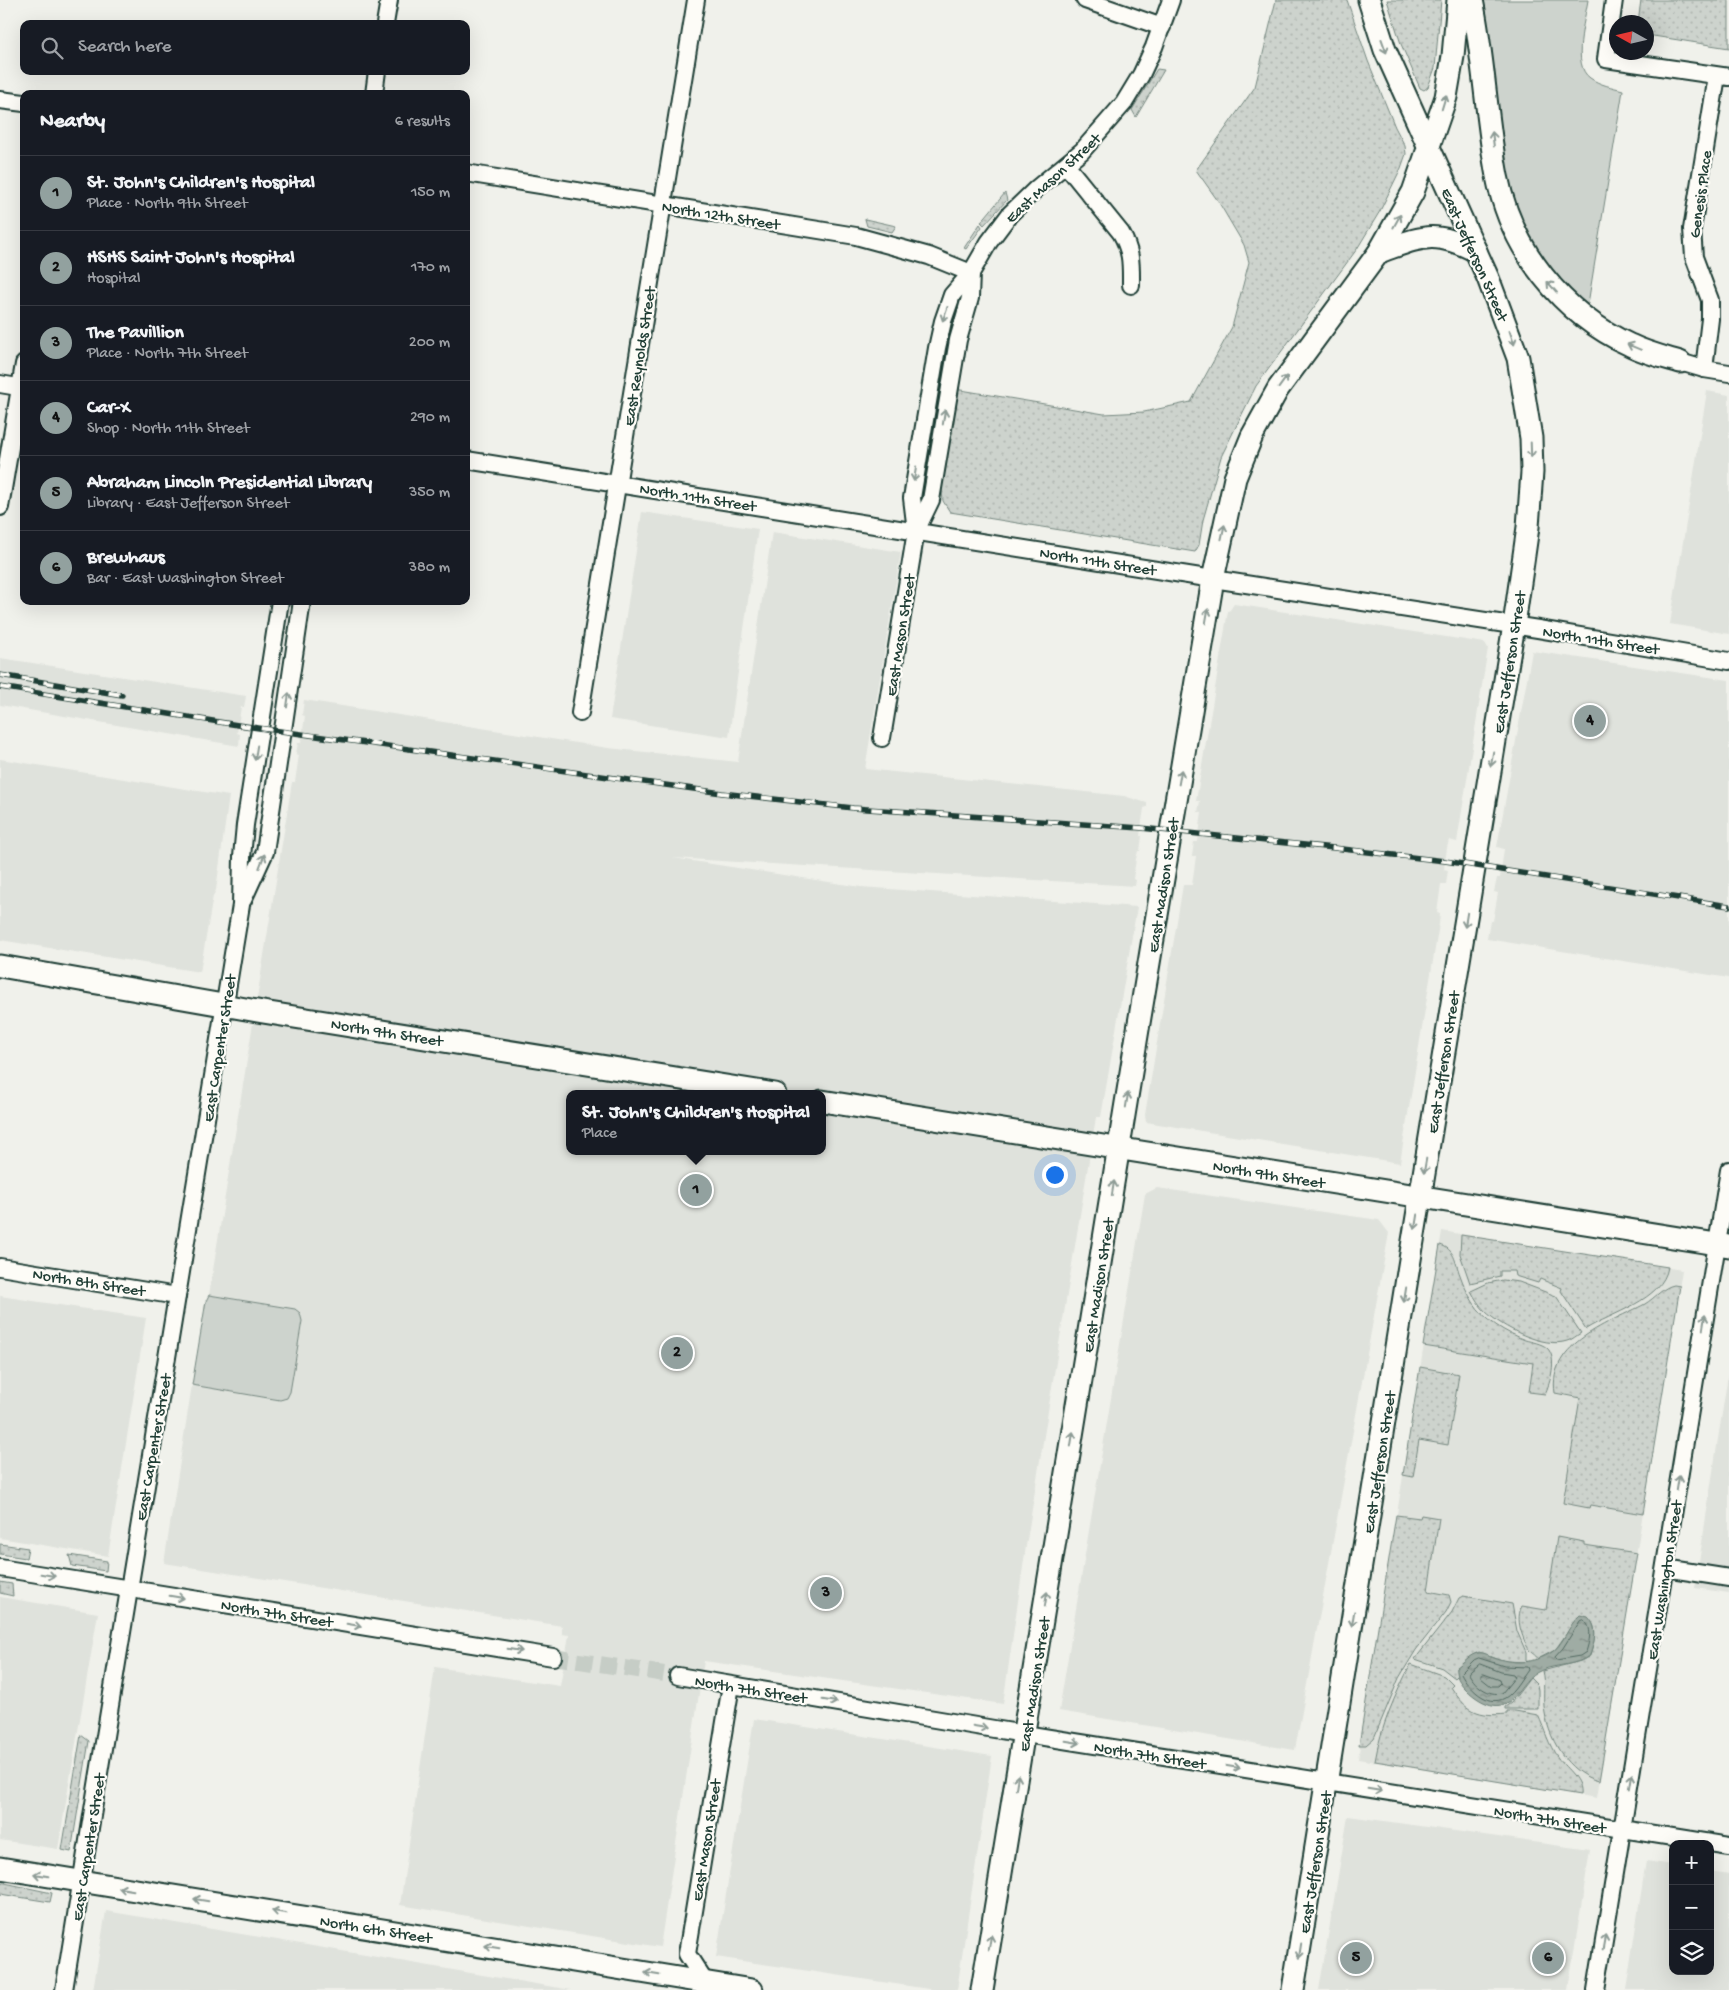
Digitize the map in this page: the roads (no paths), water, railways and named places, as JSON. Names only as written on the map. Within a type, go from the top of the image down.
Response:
[{"type":"main road","name":"East Jefferson Street","points":[[1293,1990],[1514,625],[1528,527],[1532,472],[1531,438],[1518,358],[1507,324],[1385,50],[1369,0]]},
{"type":"main road","name":"East Madison Street","points":[[982,1990],[1213,579],[1236,478],[1252,436],[1278,390],[1379,252],[1413,192],[1446,97],[1453,56],[1458,0]]},
{"type":"main road","points":[[1472,0],[1484,71],[1497,177],[1511,222],[1523,247],[1543,278],[1562,299],[1588,320],[1630,345],[1680,362]]},
{"type":"main road","points":[[1379,252],[1416,239],[1432,237],[1450,239],[1476,252]]},
{"type":"main road","name":"North 9th Street","points":[[0,966],[225,1005],[750,1090]]},
{"type":"main road","name":"North 9th Street","points":[[826,1102],[1723,1244]]},
{"type":"main road","name":"North 6th Street","points":[[0,1868],[348,1923],[704,1986],[752,1990]]},
{"type":"street","points":[[386,20],[389,0]]},
{"type":"street","name":"East Reynolds Street","points":[[580,713],[696,0]]},
{"type":"street","points":[[1085,0],[1162,26]]},
{"type":"street","name":"East Mason Street","points":[[882,738],[916,532],[931,500],[958,340],[970,298],[971,274],[989,242],[1010,214],[1093,139],[1124,102],[1141,75],[1171,0]]},
{"type":"street","points":[[1614,0],[1606,59],[1723,76]]},
{"type":"street","points":[[375,90],[376,75]]},
{"type":"street","name":"Genesis Place","points":[[1704,369],[1710,319],[1710,300],[1694,257],[1692,228],[1723,76]]},
{"type":"street","points":[[0,100],[20,103]]},
{"type":"street","points":[[1066,164],[1128,244],[1131,256],[1131,285]]},
{"type":"street","name":"North 12th Street","points":[[470,174],[856,236],[929,256],[971,274]]},
{"type":"street","points":[[1680,362],[1704,369],[1729,373]]},
{"type":"street","points":[[0,384],[20,387]]},
{"type":"street","points":[[0,506],[20,398]]},
{"type":"street","name":"North 11th Street","points":[[470,461],[1514,625],[1729,661]]},
{"type":"street","name":"East Carpenter Street","points":[[64,1990],[241,905],[245,825],[279,605]]},
{"type":"street","name":"East Carpenter Street","points":[[241,905],[265,852],[301,605]]},
{"type":"street","name":"East Washington Street","points":[[1596,1990],[1665,1568],[1723,1244],[1729,1170]]},
{"type":"street","name":"North 8th Street","points":[[0,1267],[177,1296]]},
{"type":"street","name":"North 7th Street","points":[[0,1568],[553,1657]]},
{"type":"street","points":[[1665,1568],[1729,1578]]},
{"type":"street","name":"North 7th Street","points":[[678,1676],[1024,1734],[1729,1846]]},
{"type":"street","name":"East Mason Street","points":[[704,1986],[687,1954],[730,1685]]},
{"type":"water","points":[[1580,1615],[1588,1617],[1594,1626],[1594,1641],[1590,1655],[1573,1663],[1542,1670],[1529,1679],[1516,1695],[1506,1703],[1494,1705],[1481,1701],[1470,1693],[1458,1679],[1456,1668],[1469,1657],[1478,1653],[1514,1662],[1535,1660],[1549,1654],[1562,1641]]},
{"type":"tunnel","points":[[553,1657],[678,1676]]},
{"type":"railway","points":[[0,675],[122,695]]},
{"type":"railway","points":[[0,687],[238,725],[722,793],[853,808],[1141,828],[1334,848],[1445,861],[1729,906]]},
{"type":"place","name":"Car-X","points":[[1590,721]]},
{"type":"place","name":"St. John's Children's Hospital","points":[[696,1190]]},
{"type":"place","name":"HSHS Saint John's Hospital","points":[[677,1353]]},
{"type":"place","name":"The Pavillion","points":[[826,1593]]},
{"type":"place","name":"Abraham Lincoln Presidential Library","points":[[1356,1958]]},
{"type":"place","name":"Brewhaus","points":[[1548,1958]]}]
